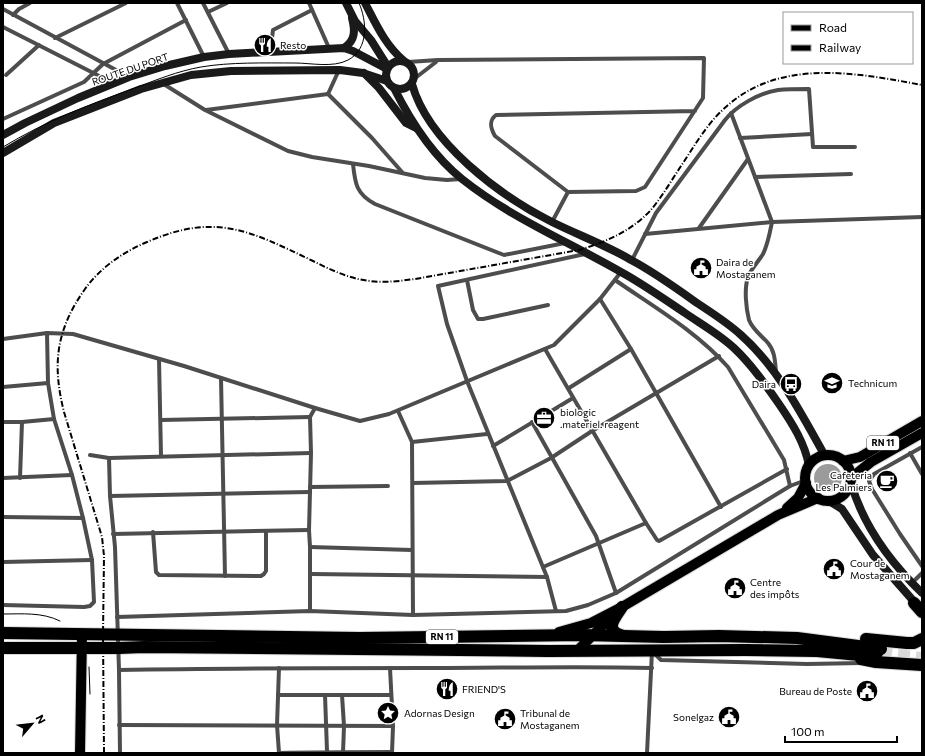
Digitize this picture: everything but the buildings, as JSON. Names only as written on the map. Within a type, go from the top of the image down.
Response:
[{"type":"highway","points":[[622,607],[611,625],[612,630],[616,634],[626,636]]},
{"type":"highway","name":"RN 11","points":[[3,633],[351,638],[545,635],[719,636],[797,638],[879,654]]},
{"type":"highway","points":[[797,638],[844,638],[919,642]]},
{"type":"highway","name":"RN 11","points":[[3,648],[144,647],[577,651],[817,651],[879,654]]},
{"type":"highway","points":[[879,654],[922,665]]},
{"type":"main road","points":[[346,3],[352,16],[371,40],[388,68]]},
{"type":"main road","points":[[365,3],[386,43],[414,70],[413,82],[419,104],[427,117],[464,161],[499,190],[515,201],[552,222],[632,260],[685,294],[741,335],[758,352],[776,374],[800,412],[824,456]]},
{"type":"main road","points":[[344,48],[350,44],[354,36],[352,16]]},
{"type":"main road","name":"ROUTE DU PORT","points":[[3,135],[50,111],[129,78],[165,66],[204,57],[229,54],[344,48],[388,68]]},
{"type":"main road","points":[[406,61],[395,61],[388,68],[386,77],[417,128],[441,159],[461,179],[497,205],[621,272],[718,335],[749,363],[782,409],[803,444],[809,466],[806,475],[808,489],[818,498],[829,501],[842,509],[873,555],[920,605]]},
{"type":"main road","points":[[3,153],[54,123],[134,92],[191,75],[216,72],[340,70],[363,73],[390,85],[404,89],[413,82]]},
{"type":"main road","points":[[363,73],[388,99],[406,123],[417,128]]},
{"type":"main road","points":[[388,99],[388,90],[390,85]]},
{"type":"main road","name":"RN 11","points":[[843,461],[860,457],[922,421]]},
{"type":"main road","name":"RN 11","points":[[851,481],[871,462],[922,433]]},
{"type":"main road","points":[[809,466],[824,456],[835,456],[848,466],[857,504],[877,538],[912,584],[920,605]]},
{"type":"main road","points":[[829,501],[835,500],[845,494],[851,481]]},
{"type":"main road","points":[[778,516],[798,498],[806,482]]},
{"type":"main road","points":[[545,635],[591,623],[622,607],[778,516],[818,498]]},
{"type":"main road","points":[[577,651],[622,607]]},
{"type":"main road","points":[[80,753],[82,634]]},
{"type":"street","points":[[13,14],[30,3]]},
{"type":"street","points":[[55,38],[126,3]]},
{"type":"street","points":[[177,3],[204,57]]},
{"type":"street","points":[[203,3],[229,54]]},
{"type":"street","points":[[208,12],[227,3]]},
{"type":"street","points":[[309,3],[329,48]]},
{"type":"street","points":[[3,9],[129,78]]},
{"type":"street","points":[[266,52],[272,38],[273,30],[312,10]]},
{"type":"street","points":[[3,113],[5,118],[84,82],[103,64],[186,20]]},
{"type":"street","points":[[3,27],[114,84]]},
{"type":"street","points":[[6,75],[39,45]]},
{"type":"street","points":[[406,61],[704,58],[703,98],[695,111],[645,187],[636,191],[568,192],[495,136],[491,129],[492,118],[496,115],[695,111]]},
{"type":"street","points":[[413,82],[438,60]]},
{"type":"street","points":[[328,94],[340,70]]},
{"type":"street","points":[[162,83],[205,110],[288,151],[312,157],[432,178],[447,180],[461,179]]},
{"type":"street","points":[[632,260],[656,213],[731,113],[762,95],[778,90],[809,89],[813,146],[855,147]]},
{"type":"street","points":[[205,110],[328,94]]},
{"type":"street","points":[[328,94],[372,138],[403,173]]},
{"type":"street","points":[[731,113],[772,222],[763,254],[748,277],[746,295],[748,317],[751,325],[772,349],[776,374]]},
{"type":"street","points":[[740,138],[812,134]]},
{"type":"street","points":[[699,228],[748,159]]},
{"type":"street","points":[[353,164],[355,181],[358,190],[365,199],[504,255],[565,243]]},
{"type":"street","points":[[755,177],[851,174]]},
{"type":"street","points":[[552,222],[568,192]]},
{"type":"street","points":[[645,234],[772,222],[922,217]]},
{"type":"street","points":[[556,611],[547,577],[487,434],[467,381],[447,324],[438,286],[586,254]]},
{"type":"street","points":[[3,339],[47,333],[73,334],[360,421],[398,411],[554,345],[600,299],[621,272]]},
{"type":"street","points":[[467,280],[473,310],[478,319],[548,305]]},
{"type":"street","points":[[615,280],[694,334],[719,356],[734,375],[784,460],[790,486]]},
{"type":"street","points":[[600,299],[631,348],[721,507]]},
{"type":"street","points":[[3,605],[84,607],[90,606],[94,602],[92,560],[83,518],[72,475],[54,419],[48,383],[47,333]]},
{"type":"street","points":[[569,388],[631,348]]},
{"type":"street","points":[[545,349],[657,540],[660,541],[787,469]]},
{"type":"street","points":[[413,483],[507,481],[551,458],[592,431],[719,356]]},
{"type":"street","points":[[159,359],[161,456]]},
{"type":"street","points":[[221,378],[226,576]]},
{"type":"street","points":[[3,387],[48,383]]},
{"type":"street","points":[[493,446],[573,398]]},
{"type":"street","points":[[310,611],[310,417],[315,408]]},
{"type":"street","points":[[398,411],[412,442],[413,615]]},
{"type":"street","points":[[161,420],[310,417]]},
{"type":"street","points":[[3,422],[54,419]]},
{"type":"street","points":[[20,478],[22,422]]},
{"type":"street","points":[[532,422],[596,536],[616,592]]},
{"type":"street","points":[[412,442],[487,434]]},
{"type":"street","points":[[922,447],[874,474],[869,481],[872,489],[900,534],[922,566]]},
{"type":"street","points":[[90,456],[109,458],[311,453]]},
{"type":"street","points":[[910,453],[922,474]]},
{"type":"street","points":[[109,458],[110,496],[115,547],[117,635],[119,648],[120,753]]},
{"type":"street","points":[[3,478],[72,475]]},
{"type":"street","points":[[117,617],[310,611],[413,615],[566,611],[588,605],[616,592],[790,486],[806,482]]},
{"type":"street","points":[[110,496],[388,486]]},
{"type":"street","points":[[3,517],[83,518]]},
{"type":"street","points":[[542,567],[646,523]]},
{"type":"street","points":[[113,534],[309,530]]},
{"type":"street","points":[[153,532],[156,574],[158,575],[261,576],[266,571],[266,531]]},
{"type":"street","points":[[310,547],[412,550]]},
{"type":"street","points":[[3,562],[92,560]]},
{"type":"street","points":[[912,584],[922,573]]},
{"type":"street","points":[[311,574],[547,577]]},
{"type":"street","points":[[652,651],[661,660],[807,664],[879,654]]},
{"type":"street","points":[[647,753],[652,651]]},
{"type":"street","points":[[119,670],[590,666],[652,668]]},
{"type":"street","points":[[279,668],[279,753],[327,751],[343,753],[392,752],[390,668]]},
{"type":"street","points":[[325,695],[327,751]]},
{"type":"street","points":[[342,695],[344,726],[343,753]]},
{"type":"street","points":[[278,696],[391,695]]},
{"type":"street","points":[[120,725],[392,726]]},
{"type":"shaded area","points":[[828,464],[834,465],[838,468],[841,472],[841,484],[838,488],[834,491],[828,492],[822,491],[818,488],[815,484],[814,478],[815,472],[818,468],[822,465]]},
{"type":"tunnel","points":[[880,653],[922,658]]},
{"type":"tram line","points":[[3,147],[51,121],[84,107],[176,73],[212,65],[260,63],[336,64],[348,60],[355,55],[363,42],[365,26],[359,3]]},
{"type":"tram line","points":[[3,614],[39,615],[60,621]]},
{"type":"tram line","points":[[89,667],[90,694]]},
{"type":"railway","points":[[104,753],[104,556],[102,537],[64,412],[60,395],[58,363],[62,333],[75,304],[91,281],[113,261],[147,242],[171,233],[193,228],[213,227],[232,229],[251,234],[291,250],[341,274],[376,282],[392,282],[415,279],[579,250],[618,235],[643,218],[658,200],[708,126],[720,112],[748,91],[771,81],[796,75],[821,73],[872,76],[922,85]]},
{"type":"place","name":"Resto","points":[[265,45]]},
{"type":"place","name":"Daira de Mostaganem","points":[[701,268]]},
{"type":"place","name":"Technicum","points":[[832,383]]},
{"type":"place","name":"Daira","points":[[791,384]]},
{"type":"place","name":"biologic .materiel. reagent","points":[[544,418]]},
{"type":"place","name":"Cafeteria Les Palmiers","points":[[887,481]]},
{"type":"place","name":"Cour de Mostaganem","points":[[834,569]]},
{"type":"place","name":"Centre des impôts","points":[[735,588]]},
{"type":"place","name":"FRIEND'S","points":[[447,689]]},
{"type":"place","name":"Bureau de Poste","points":[[867,691]]},
{"type":"place","name":"Adornas Design","points":[[388,713]]},
{"type":"place","name":"Sonelgaz","points":[[729,717]]},
{"type":"place","name":"Tribunal de Mostaganem","points":[[505,719]]}]
